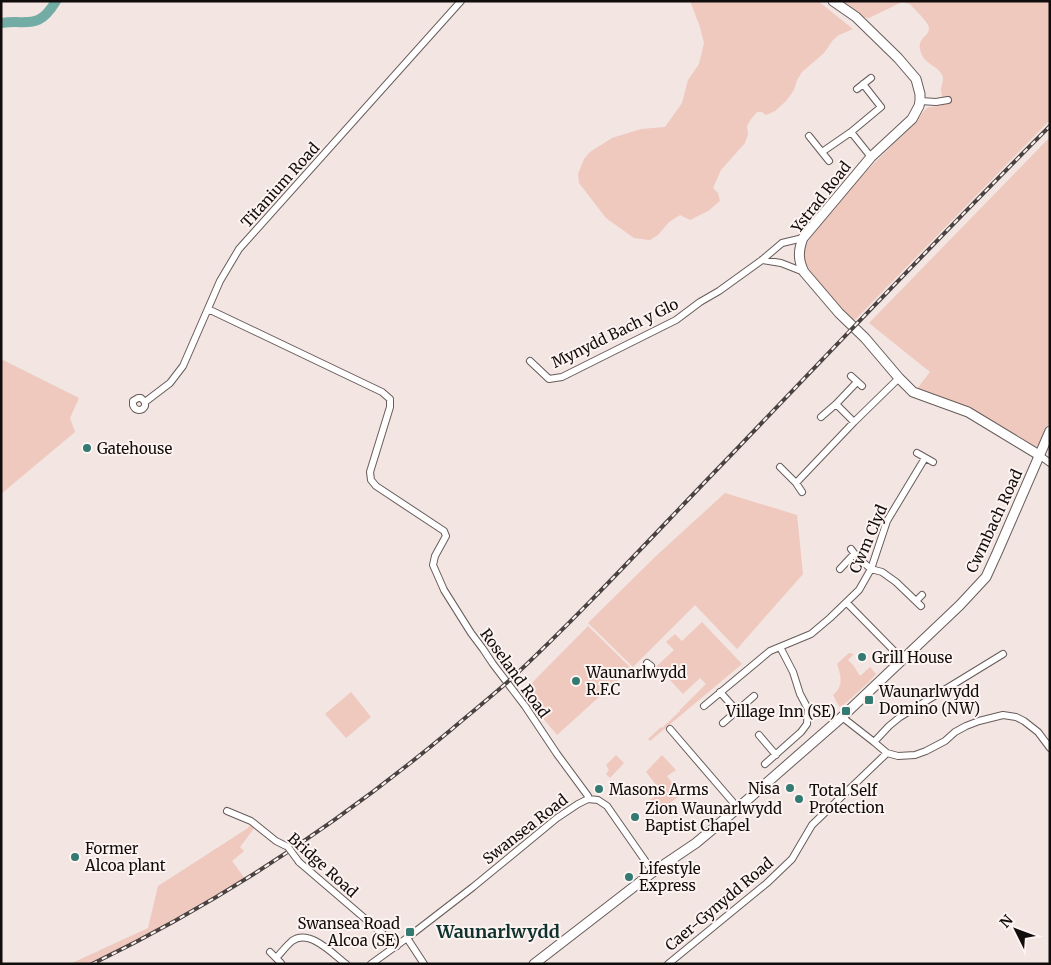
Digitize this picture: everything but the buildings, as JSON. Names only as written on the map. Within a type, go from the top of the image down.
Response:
[{"type":"main road","points":[[833,1],[856,17],[904,65],[916,79],[920,101]]},
{"type":"main road","name":"Ystrad Road","points":[[920,101],[912,119],[872,157],[803,238],[800,245],[799,260],[804,272],[838,313],[865,338],[913,392],[968,412],[1039,455]]},
{"type":"main road","name":"Cwmbach Road","points":[[842,717],[960,605],[986,577],[1050,431]]},
{"type":"main road","points":[[534,964],[653,872],[696,843],[842,717]]},
{"type":"street","name":"Titanium Road","points":[[145,402],[170,383],[179,373],[220,281],[239,249],[461,1]]},
{"type":"street","points":[[822,152],[851,132],[884,105],[860,87],[871,78]]},
{"type":"street","points":[[920,101],[936,102],[948,100]]},
{"type":"street","points":[[851,132],[872,157]]},
{"type":"street","points":[[809,136],[829,161]]},
{"type":"street","name":"Mynydd Bach y Glo","points":[[530,361],[549,379],[562,377],[676,320],[762,260],[782,243],[803,238]]},
{"type":"street","points":[[762,260],[781,263],[804,272]]},
{"type":"street","name":"Roseland Road","points":[[208,309],[382,392],[390,399],[390,407],[370,472],[371,480],[376,486],[444,531],[446,536],[435,556],[433,565],[444,590],[471,633],[484,648],[493,664],[525,706],[588,796],[588,799]]},
{"type":"street","points":[[821,417],[860,384],[851,376]]},
{"type":"street","points":[[796,483],[899,378]]},
{"type":"street","points":[[836,404],[854,422]]},
{"type":"street","points":[[917,453],[933,462]]},
{"type":"street","name":"Ystrad Road","points":[[1039,455],[1050,463]]},
{"type":"street","name":"Cwm Clyd","points":[[704,706],[770,651],[811,634],[859,590],[870,569],[887,521],[925,458]]},
{"type":"street","points":[[780,467],[802,492]]},
{"type":"street","points":[[840,569],[853,551],[870,569],[882,572],[896,582],[918,604],[922,595]]},
{"type":"street","points":[[847,602],[903,660]]},
{"type":"street","points":[[765,764],[801,732],[807,724],[808,709],[780,646]]},
{"type":"street","points":[[874,742],[900,717],[999,655]]},
{"type":"street","points":[[720,692],[737,711]]},
{"type":"street","points":[[723,723],[754,696]]},
{"type":"street","points":[[842,717],[886,753],[898,756],[915,755],[946,741],[955,732],[966,726],[1003,716],[1016,717],[1024,721],[1038,732],[1050,748]]},
{"type":"street","points":[[672,733],[738,808]]},
{"type":"street","points":[[760,735],[776,755]]},
{"type":"street","name":"Caer-Gynydd Road","points":[[668,964],[767,884],[792,859],[812,825],[886,753]]},
{"type":"street","name":"Swansea Road","points":[[371,964],[408,938],[473,887],[556,818],[588,799],[598,800],[607,806],[653,872]]},
{"type":"street","name":"Bridge Road","points":[[228,811],[251,822],[288,847],[299,862],[397,946]]},
{"type":"street","points":[[270,952],[279,961],[293,940],[307,937],[316,940],[346,964]]},
{"type":"street","points":[[408,938],[424,964]]},
{"type":"shaded area","points":[[690,1],[818,1],[853,29],[833,40],[824,53],[802,72],[794,90],[775,111],[766,115],[762,112],[757,112],[751,119],[747,126],[748,134],[745,143],[721,170],[713,188],[718,193],[720,201],[708,211],[690,220],[680,215],[669,222],[658,235],[650,240],[634,238],[606,218],[579,183],[578,174],[584,159],[590,152],[612,138],[641,129],[665,127],[682,103],[688,80],[699,64],[704,43]]},
{"type":"shaded area","points":[[841,1],[1050,1],[1050,120],[856,319],[851,321],[810,272],[804,257],[807,245],[832,209],[915,123],[925,110],[929,107],[942,105],[944,102],[941,92],[942,75],[927,62],[920,49],[921,42],[929,28],[928,25],[910,4],[902,2],[869,18],[862,17]]},
{"type":"shaded area","points":[[1050,137],[1050,420],[1039,445],[1033,448],[916,390],[930,372],[869,323]]},
{"type":"shaded area","points":[[1,359],[79,398],[70,418],[75,432],[1,494]]},
{"type":"shaded area","points":[[725,493],[797,515],[803,574],[737,649],[695,605],[633,667],[588,623],[656,556]]},
{"type":"shaded area","points":[[702,622],[742,664],[650,741],[648,739],[680,711],[706,684],[700,678],[683,694],[657,666],[674,650],[666,642],[675,634],[682,641]]},
{"type":"shaded area","name":"Waunarlwydd R.F.C","points":[[588,626],[631,668],[557,735],[522,693]]},
{"type":"shaded area","points":[[849,653],[854,654],[848,660],[860,676],[870,667],[876,674],[840,708],[833,695],[840,684],[837,664]]},
{"type":"shaded area","points":[[351,692],[371,717],[346,738],[325,714]]},
{"type":"shaded area","points":[[616,755],[624,763],[610,778],[606,774],[609,770],[606,765]]},
{"type":"shaded area","points":[[662,755],[676,770],[667,776],[681,795],[653,815],[645,803],[662,792],[646,772]]},
{"type":"shaded area","points":[[251,824],[255,827],[240,847],[244,851],[232,861],[246,880],[98,962],[93,964],[70,964],[148,928],[158,886],[248,828]]},
{"type":"waterway","points":[[1,23],[32,22],[38,20],[44,17],[56,1]]},
{"type":"railway","points":[[92,964],[188,914],[280,857],[368,796],[504,685],[596,596],[890,289],[1050,126]]},
{"type":"place","name":"Gatehouse","points":[[87,448]]},
{"type":"place","name":"Grill House","points":[[862,657]]},
{"type":"place","name":"Waunarlwydd R.F.C","points":[[576,681]]},
{"type":"place","name":"Waunarlwydd Domino (NW)","points":[[869,700]]},
{"type":"place","name":"Village Inn (SE)","points":[[846,711]]},
{"type":"place","name":"Nisa","points":[[790,788]]},
{"type":"place","name":"Masons Arms","points":[[599,789]]},
{"type":"place","name":"Total Self Protection","points":[[799,799]]},
{"type":"place","name":"Zion Waunarlwydd Baptist Chapel","points":[[635,817]]},
{"type":"place","name":"Former Alcoa plant","points":[[75,857]]},
{"type":"place","name":"Lifestyle Express","points":[[629,877]]},
{"type":"place","name":"Swansea Road Alcoa (SE)","points":[[410,932]]},
{"type":"district","name":"Waunarlwydd","points":[[498,931]]}]
